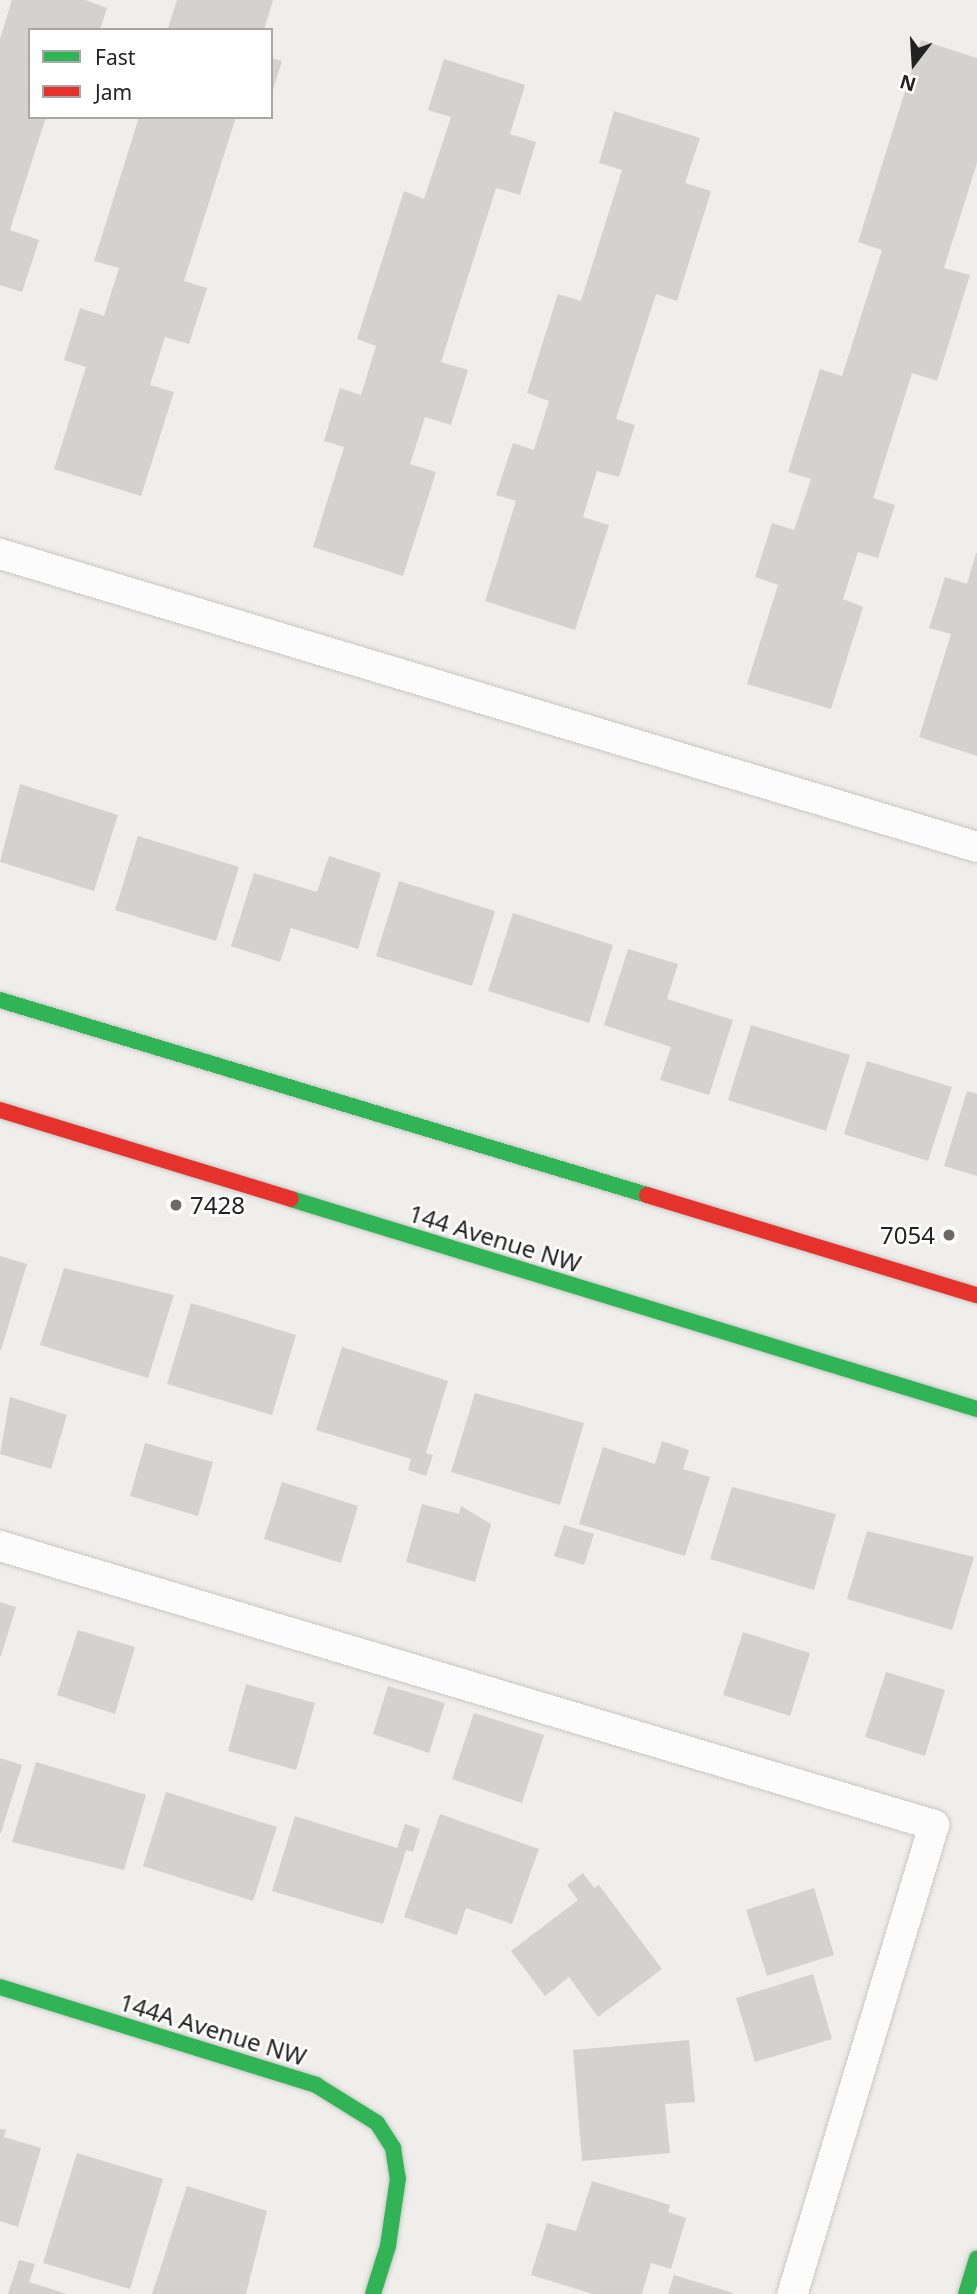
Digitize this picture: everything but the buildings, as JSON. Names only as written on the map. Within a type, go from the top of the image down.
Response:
[{"type":"street","points":[[0,1000],[977,1295]]},
{"type":"street","name":"144 Avenue NW","points":[[0,1110],[977,1409]]},
{"type":"street","name":"144A Avenue NW","points":[[0,1987],[316,2085],[377,2123],[393,2148],[395,2212],[373,2294]]},
{"type":"street","points":[[966,2294],[977,2259]]},
{"type":"lane","points":[[0,554],[977,847]]},
{"type":"lane","points":[[0,1546],[934,1825],[792,2294]]},
{"type":"traffic: fast","points":[[0,1000],[647,1195]]},
{"type":"traffic: fast","points":[[291,1199],[977,1409]]},
{"type":"traffic: fast","points":[[0,1987],[316,2085],[377,2123],[393,2148],[398,2178],[388,2246],[373,2294]]},
{"type":"traffic: fast","points":[[966,2294],[977,2259]]},
{"type":"traffic: jam","points":[[0,1110],[291,1199]]},
{"type":"traffic: jam","points":[[647,1195],[977,1295]]},
{"type":"place","name":"7428","points":[[176,1205]]},
{"type":"place","name":"7054","points":[[949,1235]]}]
